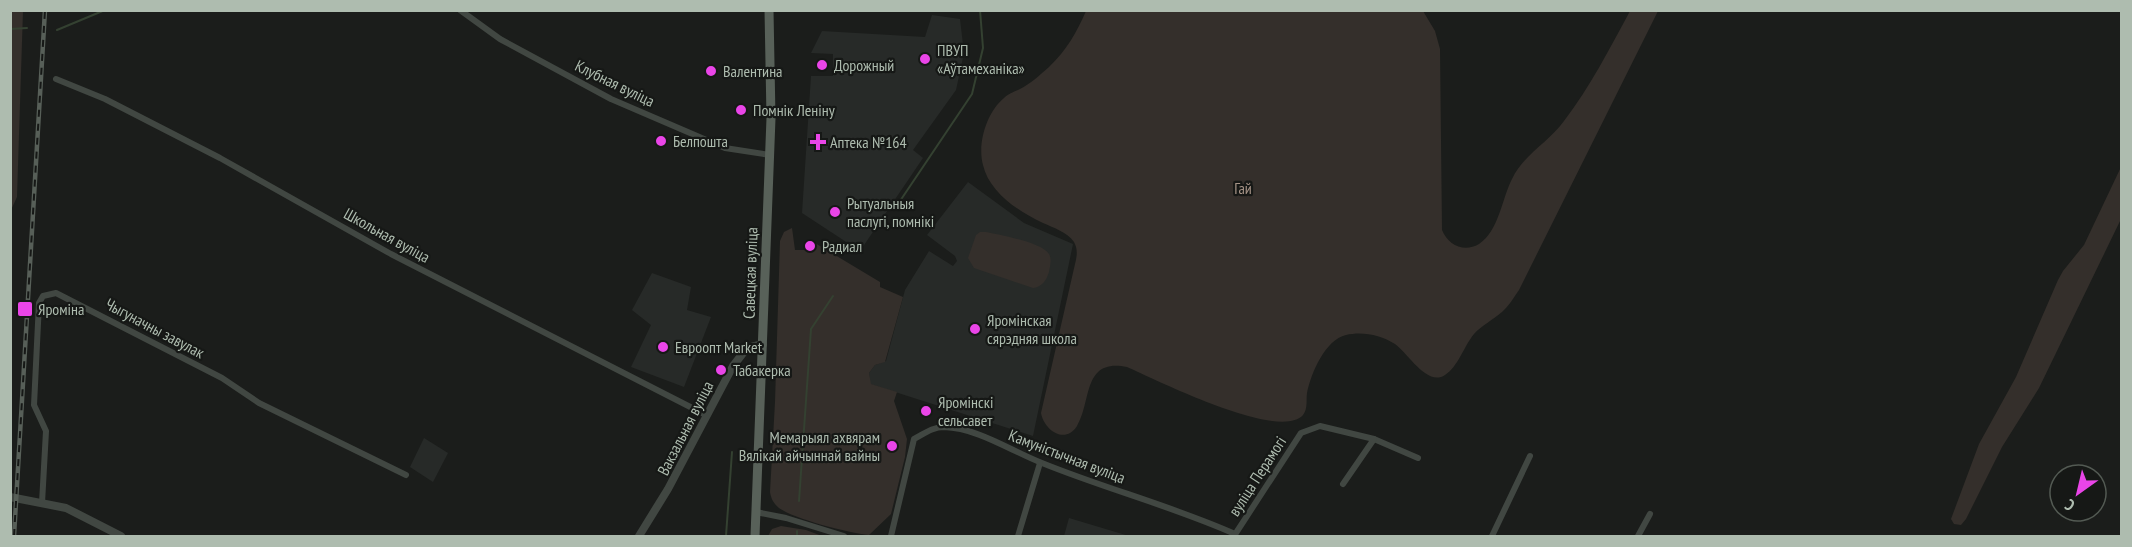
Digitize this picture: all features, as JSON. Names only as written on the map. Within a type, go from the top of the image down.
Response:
[{"type":"main road","name":"Савецкая вуліца","points":[[755,537],[770,155],[772,74],[769,10]]},
{"type":"street","name":"Клубная вуліца","points":[[460,10],[500,39],[611,99],[725,148],[770,155]]},
{"type":"street","name":"Школьная вуліца","points":[[56,79],[105,99],[220,158],[391,254],[706,415]]},
{"type":"street","name":"Чыгуначны завулак","points":[[42,503],[46,431],[34,405],[39,303],[43,296],[56,293],[222,378],[259,403],[406,475]]},
{"type":"street","name":"Вакзальная вуліца","points":[[639,537],[668,489],[733,366],[747,348],[763,344]]},
{"type":"street","name":"вуліца Перамогі","points":[[1235,535],[1301,433],[1320,426],[1374,440],[1418,458]]},
{"type":"street","name":"Камуністычная вуліца","points":[[891,537],[914,439],[929,430],[944,427],[970,432],[1040,463],[1200,519],[1235,535]]},
{"type":"street","points":[[1343,484],[1374,440]]},
{"type":"street","points":[[1492,537],[1530,456]]},
{"type":"street","points":[[1018,537],[1040,463]]},
{"type":"street","points":[[10,497],[66,508],[121,537]]},
{"type":"street","points":[[756,512],[786,518],[844,537]]},
{"type":"street","points":[[1638,537],[1650,514]]},
{"type":"shaded area","points":[[932,15],[960,19],[964,53],[956,90],[913,150],[923,158],[860,251],[802,213],[811,76],[833,76],[833,54],[811,53],[822,31],[925,37]]},
{"type":"shaded area","name":"Яромінская сярэдняя школа","points":[[968,182],[1024,223],[1073,244],[1033,436],[870,384],[869,373],[875,365],[886,361],[905,290],[929,251],[953,266],[957,261],[955,256],[927,235]]},
{"type":"shaded area","points":[[652,273],[691,287],[687,310],[711,317],[684,387],[631,367],[651,325],[632,310]]},
{"type":"shaded area","points":[[424,438],[448,453],[433,482],[410,467]]},
{"type":"shaded area","points":[[1069,518],[1129,536],[1064,536]]},
{"type":"green space","points":[[11,10],[23,11],[17,197],[11,210]]},
{"type":"green space","name":"Гай","points":[[1086,11],[1423,11],[1435,31],[1440,49],[1442,230],[1452,243],[1468,248],[1479,244],[1491,231],[1517,170],[1558,129],[1573,108],[1630,11],[1658,11],[1519,290],[1505,310],[1474,334],[1454,367],[1445,375],[1438,377],[1425,373],[1400,348],[1384,338],[1365,334],[1346,335],[1332,343],[1320,358],[1309,385],[1305,413],[1290,421],[1269,421],[1216,406],[1127,367],[1113,366],[1102,369],[1095,375],[1077,426],[1072,432],[1061,435],[1046,425],[1041,413],[1076,261],[1076,247],[1068,236],[1024,213],[998,192],[986,175],[981,147],[988,120],[998,104],[1008,95],[1031,82],[1055,61],[1070,41]]},
{"type":"green space","points":[[2121,167],[2121,219],[2039,388],[2002,447],[1966,519],[1961,525],[1954,524],[1951,519],[1979,444],[2016,377],[2058,280],[2084,245]]},
{"type":"green space","points":[[792,228],[795,250],[815,250],[815,243],[880,282],[880,287],[903,297],[885,362],[875,365],[869,373],[871,384],[897,392],[894,401],[907,439],[905,457],[891,514],[869,535],[797,517],[779,508],[770,494],[780,241],[784,232]]},
{"type":"green space","points":[[980,232],[1020,240],[1045,250],[1049,254],[1050,263],[1049,272],[1043,283],[1033,288],[974,268],[968,258],[976,235]]},
{"type":"green space","points":[[781,526],[806,530],[822,536],[768,536],[772,529]]},
{"type":"waterway","points":[[57,30],[105,10]]},
{"type":"waterway","points":[[898,204],[972,94],[983,48],[980,10]]},
{"type":"waterway","points":[[10,29],[27,28]]},
{"type":"waterway","points":[[799,501],[811,329],[833,296]]},
{"type":"waterway","points":[[726,536],[732,452]]},
{"type":"waterway","points":[[797,531],[797,536]]},
{"type":"railway","points":[[14,536],[45,10]]},
{"type":"place","name":"ПВУП «Аўтамеханіка»","points":[[925,59]]},
{"type":"place","name":"Дорожный","points":[[822,65]]},
{"type":"place","name":"Валентина","points":[[711,71]]},
{"type":"place","name":"Помнік Леніну","points":[[741,110]]},
{"type":"place","name":"Белпошта","points":[[661,141]]},
{"type":"place","name":"Аптека №164","points":[[818,142]]},
{"type":"place","name":"Рытуальныя паслугі, помнікі","points":[[835,212]]},
{"type":"place","name":"Радиал","points":[[810,246]]},
{"type":"place","name":"Яроміна","points":[[25,309]]},
{"type":"place","name":"Яромінская сярэдняя школа","points":[[975,329]]},
{"type":"place","name":"Евроопт Market","points":[[663,347]]},
{"type":"place","name":"Табакерка","points":[[721,370]]},
{"type":"place","name":"Яромінскі сельсавет","points":[[926,411]]},
{"type":"place","name":"Мемарыял ахвярам Вялікай айчыннай вайны","points":[[892,446]]}]
